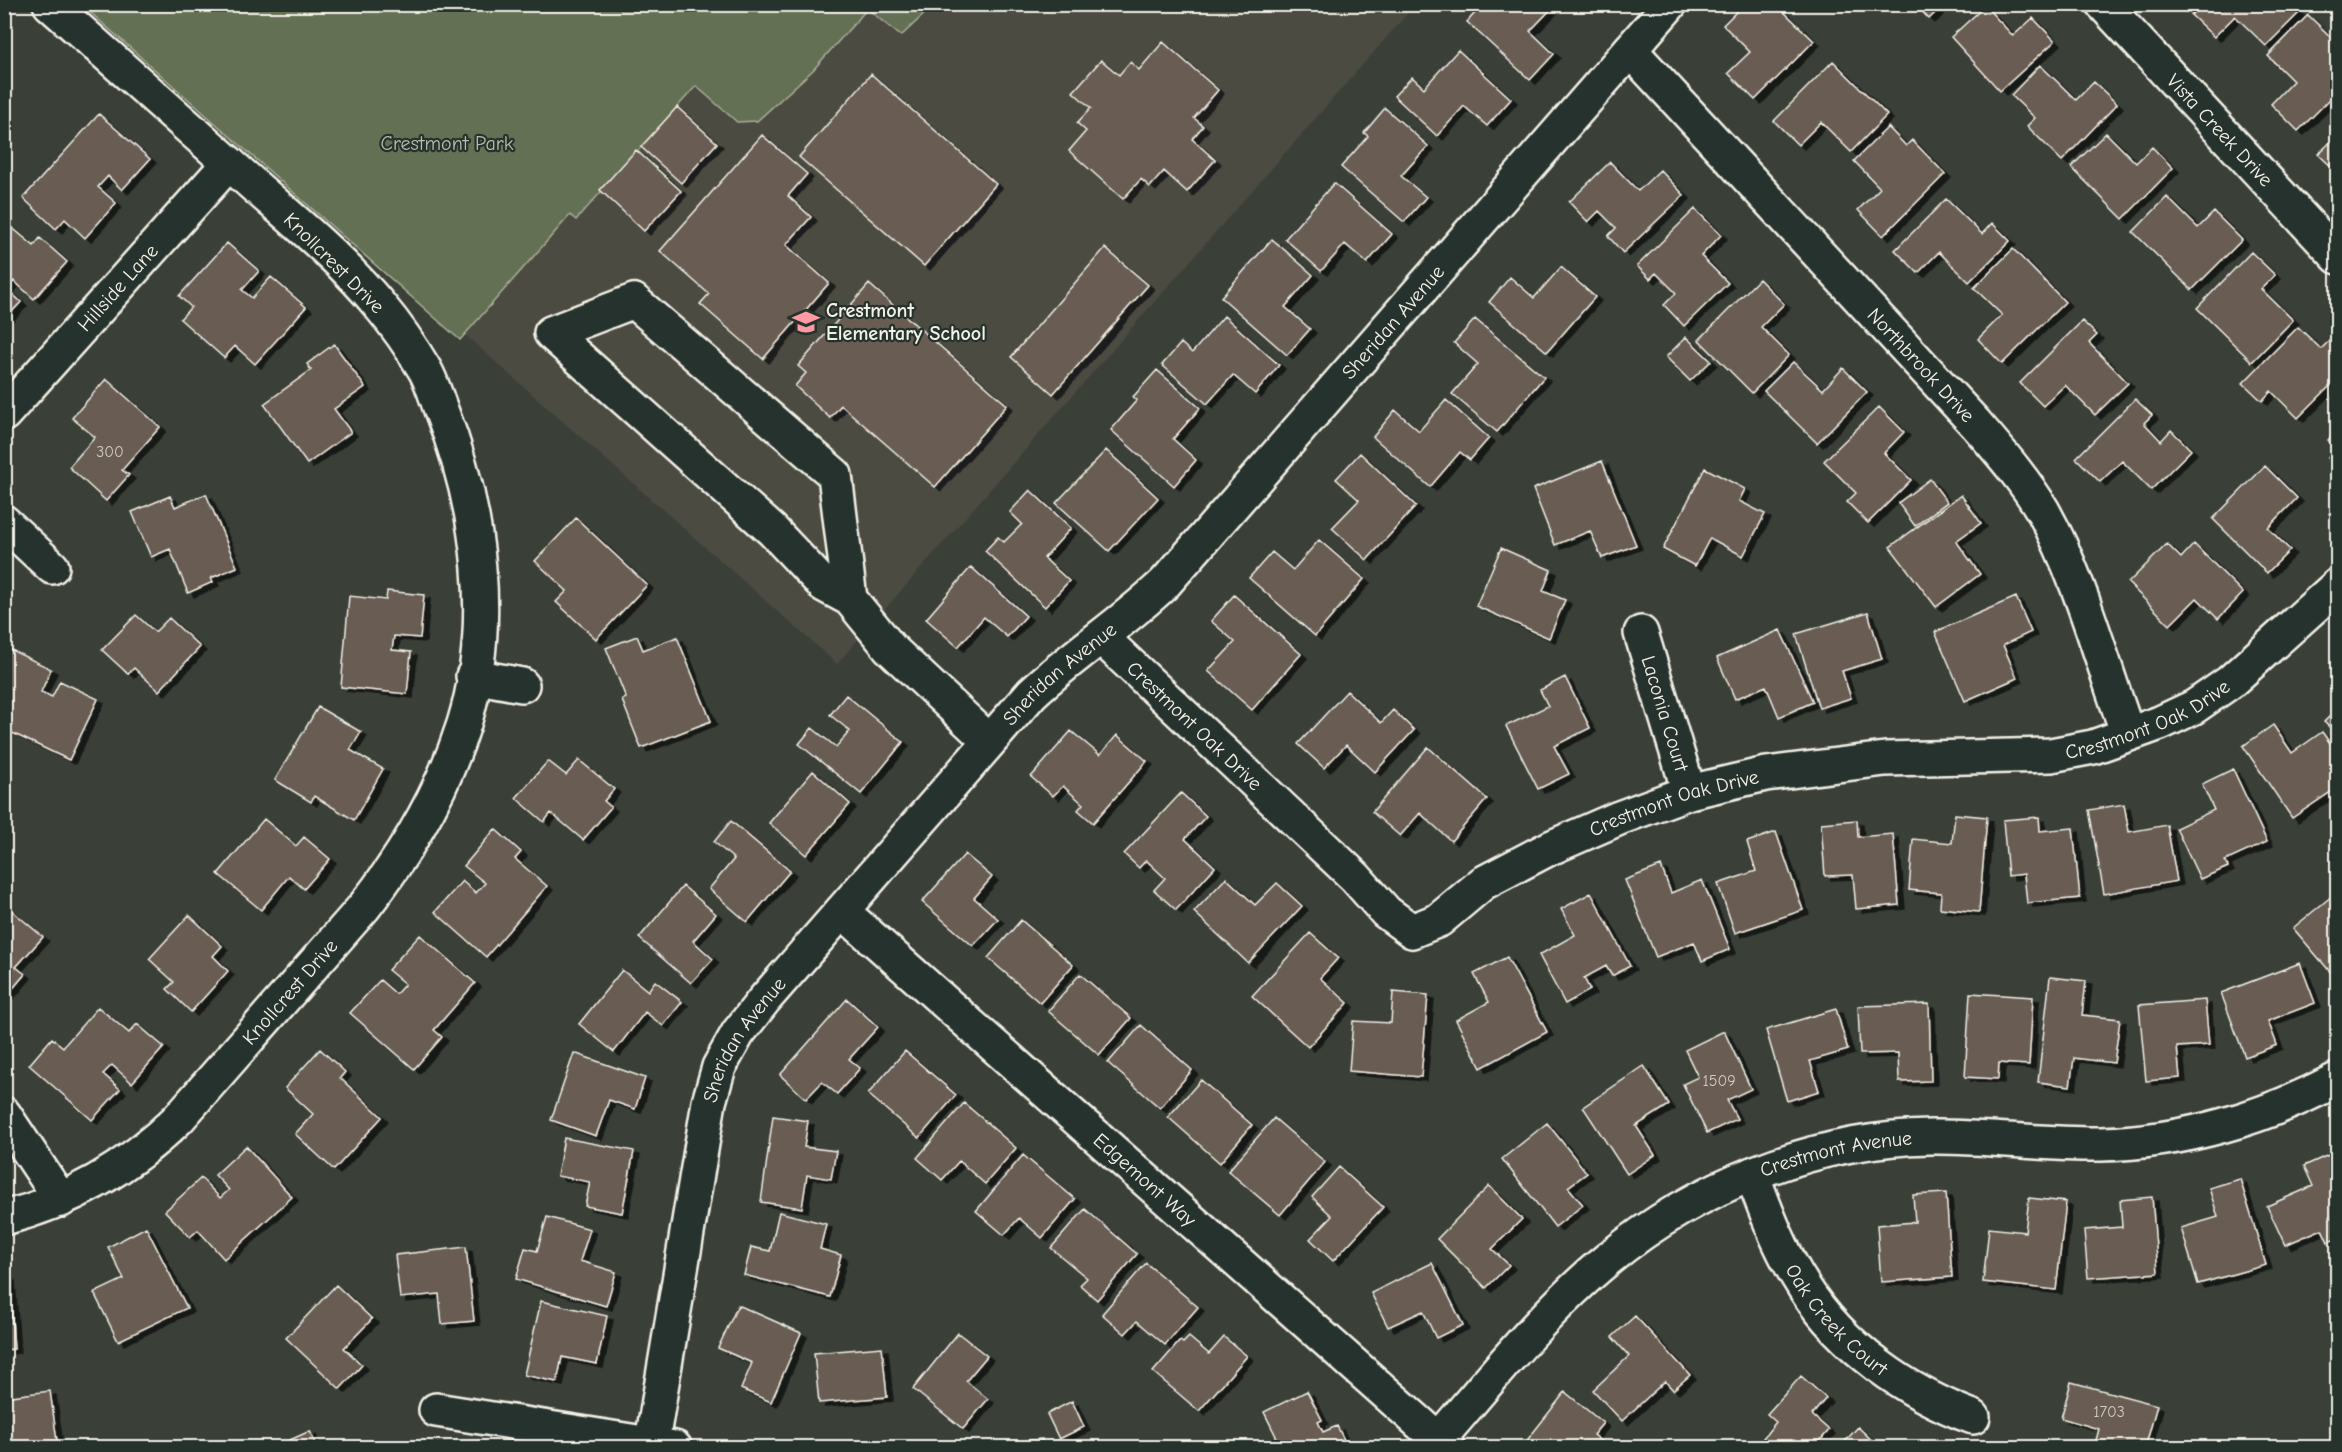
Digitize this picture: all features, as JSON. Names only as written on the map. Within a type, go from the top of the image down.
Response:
[{"type":"street","name":"Knollcrest Drive","points":[[4,1218],[61,1200],[109,1176],[150,1146],[178,1119],[393,871],[419,828],[464,723],[480,635],[480,574],[470,502],[452,437],[425,370],[380,306],[324,248],[50,4]]},
{"type":"street","name":"Sheridan Avenue","points":[[659,1446],[701,1139],[719,1067],[738,1033],[764,1000],[1032,693],[1067,661],[1138,609],[1165,583],[1671,4]]},
{"type":"street","name":"Vista Creek Drive","points":[[2103,4],[2337,257]]},
{"type":"street","name":"Northbrook Drive","points":[[1630,50],[1968,415],[2016,470],[2043,512],[2069,570],[2128,734]]},
{"type":"street","name":"Hillside Lane","points":[[4,414],[229,163]]},
{"type":"street","points":[[850,598],[835,475],[634,301],[551,333],[772,530],[824,585],[850,598],[890,648],[989,741]]},
{"type":"street","points":[[4,522],[52,567]]},
{"type":"street","name":"Crestmont Oak Drive","points":[[1101,637],[1355,876],[1386,912],[1412,930],[1439,920],[1483,883],[1550,848],[1618,818],[1689,792],[1766,774],[1885,759],[2051,755],[2093,747],[2128,734],[2194,707],[2230,682],[2337,585]]},
{"type":"street","name":"Laconia Court","points":[[1641,633],[1689,792]]},
{"type":"street","points":[[473,676],[522,685]]},
{"type":"street","name":"Edgemont Way","points":[[842,911],[1439,1445]]},
{"type":"street","name":"Crestmont Avenue","points":[[1439,1445],[1529,1338],[1607,1260],[1666,1218],[1752,1174],[1838,1148],[1882,1140],[1972,1137],[2101,1144],[2148,1140],[2223,1126],[2271,1110],[2337,1079]]},
{"type":"street","points":[[4,1114],[61,1200]]},
{"type":"street","name":"Oak Creek Court","points":[[1752,1174],[1786,1255],[1820,1310],[1878,1364],[1911,1389],[1942,1406],[1973,1417]]},
{"type":"street","points":[[436,1410],[659,1446]]},
{"type":"shaded area","name":"Crestmont Elementary School","points":[[934,5],[1415,5],[837,664],[464,334],[570,215],[577,220],[696,86],[736,122],[813,70],[867,9],[901,36]]},
{"type":"green space","name":"Crestmont Park","points":[[82,5],[934,5],[901,36],[867,9],[813,70],[757,121],[737,122],[696,86],[576,220],[570,215],[460,340]]},
{"type":"building","points":[[1483,4],[1555,5],[1530,31],[1554,54],[1530,80],[1467,22]]},
{"type":"building","points":[[1744,4],[1787,4],[1782,10],[1814,41],[1755,100],[1728,73],[1750,52],[1723,25]]},
{"type":"building","points":[[1915,4],[1944,4],[1929,19]]},
{"type":"building","points":[[2202,4],[2290,4],[2299,13],[2266,46],[2235,16],[2214,37],[2191,15]]},
{"type":"building","points":[[1985,6],[2013,36],[2033,18],[2055,41],[2000,91],[1951,37]]},
{"type":"building","points":[[2308,15],[2338,44],[2338,91],[2298,131],[2271,104],[2293,81],[2268,56]]},
{"type":"building","points":[[1163,42],[1218,90],[1194,118],[1203,126],[1192,139],[1215,160],[1187,192],[1164,171],[1150,187],[1141,179],[1123,199],[1069,151],[1086,131],[1077,123],[1091,108],[1073,92],[1101,60],[1119,75],[1130,62],[1139,70]]},
{"type":"building","points":[[1458,50],[1511,99],[1487,126],[1464,106],[1437,136],[1394,96],[1412,77],[1424,88]]},
{"type":"building","points":[[1833,61],[1887,115],[1851,152],[1821,122],[1798,145],[1774,121]]},
{"type":"building","points":[[2040,65],[2076,100],[2094,82],[2117,104],[2062,161],[2027,126],[2035,118],[2011,95]]},
{"type":"building","points":[[871,74],[996,184],[924,266],[799,157]]},
{"type":"building","points":[[677,107],[717,143],[681,183],[641,147]]},
{"type":"building","points":[[1385,108],[1428,146],[1401,176],[1426,197],[1404,222],[1341,167],[1368,136],[1364,133]]},
{"type":"building","points":[[99,114],[150,159],[122,190],[108,176],[98,187],[116,203],[85,238],[65,219],[56,229],[23,198]]},
{"type":"building","points":[[1888,127],[1906,146],[1912,140],[1945,174],[1883,236],[1858,210],[1880,188],[1854,161]]},
{"type":"building","points":[[2106,133],[2136,163],[2152,147],[2173,168],[2123,219],[2071,167]]},
{"type":"building","points":[[762,135],[807,174],[788,196],[811,217],[786,245],[829,283],[763,359],[700,304],[709,294],[660,251]]},
{"type":"building","points":[[2338,135],[2338,173],[2318,154]]},
{"type":"building","points":[[636,150],[681,191],[644,231],[600,190]]},
{"type":"building","points":[[1610,162],[1638,191],[1660,170],[1684,195],[1623,253],[1608,236],[1616,228],[1599,211],[1588,222],[1569,202]]},
{"type":"building","points":[[1334,183],[1392,234],[1367,263],[1345,244],[1321,271],[1285,239]]},
{"type":"building","points":[[2167,197],[2198,228],[2214,212],[2242,240],[2192,290],[2133,232]]},
{"type":"building","points":[[1946,199],[1982,234],[1992,223],[2010,241],[1969,282],[1939,252],[1918,273],[1895,250]]},
{"type":"building","points":[[1695,209],[1721,235],[1701,256],[1728,283],[1684,326],[1664,305],[1676,293],[1656,273],[1650,279],[1637,266]]},
{"type":"building","points":[[4,221],[34,246],[40,238],[67,262],[34,299],[14,281],[7,289],[21,302],[4,320]]},
{"type":"building","points":[[1272,239],[1313,275],[1285,307],[1310,329],[1287,355],[1221,297]]},
{"type":"building","points":[[227,243],[259,271],[242,290],[252,298],[271,277],[306,307],[255,364],[235,346],[224,358],[180,319],[191,307],[179,296]]},
{"type":"building","points":[[1105,248],[1148,285],[1053,394],[1011,357]]},
{"type":"building","points":[[2013,249],[2065,302],[2002,364],[1978,339],[2002,315],[1974,288]]},
{"type":"building","points":[[2251,252],[2275,275],[2261,289],[2293,320],[2252,362],[2197,308]]},
{"type":"building","points":[[1561,267],[1595,297],[1547,352],[1489,302],[1510,277],[1534,298]]},
{"type":"building","points":[[1759,279],[1784,304],[1761,327],[1789,355],[1752,393],[1699,340]]},
{"type":"building","points":[[869,284],[1007,405],[935,487],[841,405],[830,418],[795,386],[806,373],[798,366]]},
{"type":"building","points":[[1224,316],[1279,365],[1255,394],[1233,375],[1207,404],[1162,365],[1181,343],[1192,353]]},
{"type":"building","points":[[1475,319],[1544,377],[1497,432],[1452,394],[1478,364],[1454,343]]},
{"type":"building","points":[[2082,321],[2097,335],[2089,343],[2128,383],[2095,415],[2065,385],[2043,406],[2020,383]]},
{"type":"building","points":[[2298,327],[2321,349],[2331,339],[2338,345],[2338,378],[2298,418],[2271,391],[2262,401],[2243,383]]},
{"type":"building","points":[[1686,337],[1711,361],[1690,381],[1666,357]]},
{"type":"building","points":[[334,344],[365,387],[334,409],[351,432],[307,464],[264,404],[311,370],[307,364]]},
{"type":"building","points":[[1793,362],[1823,390],[1843,368],[1867,392],[1817,443],[1764,391]]},
{"type":"building","points":[[1157,370],[1200,408],[1173,439],[1196,460],[1174,486],[1111,430],[1137,400],[1133,397]]},
{"type":"building","points":[[106,379],[160,427],[122,470],[129,475],[106,501],[69,467],[95,437],[72,418]]},
{"type":"building","points":[[2135,399],[2152,415],[2144,423],[2161,441],[2171,430],[2191,450],[2151,490],[2122,461],[2100,482],[2076,458]]},
{"type":"building","points":[[1446,400],[1489,438],[1470,460],[1460,452],[1430,487],[1373,437],[1395,410],[1419,431]]},
{"type":"building","points":[[1879,407],[1904,432],[1884,453],[1911,480],[1868,523],[1847,502],[1856,493],[1824,461]]},
{"type":"building","points":[[2338,430],[2338,467],[2328,458],[2336,449],[2328,440]]},
{"type":"building","points":[[1106,450],[1158,498],[1109,551],[1056,503]]},
{"type":"building","points":[[1360,453],[1416,506],[1367,560],[1332,528],[1359,500],[1336,479]]},
{"type":"building","points":[[1602,461],[1636,545],[1602,558],[1590,531],[1555,545],[1533,489]]},
{"type":"building","points":[[2265,466],[2297,498],[2268,528],[2290,550],[2267,573],[2213,519]]},
{"type":"building","points":[[1705,468],[1745,489],[1739,501],[1765,514],[1743,556],[1710,538],[1695,566],[1663,549]]},
{"type":"building","points":[[1930,479],[1947,502],[1915,526],[1898,503]]},
{"type":"building","points":[[1030,490],[1071,528],[1044,558],[1069,581],[1045,607],[985,551],[998,537],[1004,542],[1022,524],[1010,512]]},
{"type":"building","points":[[206,494],[237,567],[211,578],[213,582],[188,593],[170,549],[151,557],[132,512],[170,496],[175,507]]},
{"type":"building","points":[[1961,495],[1981,523],[1956,541],[1980,574],[1936,607],[1890,547]]},
{"type":"building","points":[[576,518],[647,585],[596,639],[556,602],[567,591],[535,561]]},
{"type":"building","points":[[1319,540],[1364,579],[1315,636],[1249,578],[1272,552],[1293,570]]},
{"type":"building","points":[[2167,544],[2181,558],[2194,544],[2243,593],[2218,619],[2197,598],[2170,625],[2128,583]]},
{"type":"building","points":[[1501,548],[1551,570],[1543,591],[1565,600],[1549,638],[1476,606]]},
{"type":"building","points":[[971,567],[1026,616],[1007,637],[984,617],[958,647],[926,619]]},
{"type":"building","points":[[387,591],[424,595],[420,638],[394,636],[392,650],[411,652],[407,694],[341,687],[349,596],[386,600]]},
{"type":"building","points":[[1234,595],[1301,654],[1252,710],[1208,671],[1235,642],[1211,621]]},
{"type":"building","points":[[2016,597],[2031,632],[2003,645],[2017,678],[1965,701],[1935,632]]},
{"type":"building","points":[[1868,612],[1882,659],[1842,671],[1851,698],[1819,708],[1796,634]]},
{"type":"building","points":[[136,615],[155,632],[169,618],[200,647],[159,691],[134,668],[128,674],[102,650]]},
{"type":"building","points":[[1780,630],[1813,702],[1779,717],[1766,686],[1735,699],[1717,658]]},
{"type":"building","points":[[637,636],[643,650],[677,637],[711,721],[641,748],[622,700],[626,698],[606,648]]},
{"type":"building","points":[[7,648],[51,669],[41,692],[52,697],[60,681],[98,699],[69,760],[4,729],[4,654]]},
{"type":"building","points":[[1565,677],[1590,728],[1554,746],[1569,774],[1538,789],[1506,726],[1548,706],[1540,690]]},
{"type":"building","points":[[1347,691],[1381,723],[1393,710],[1414,730],[1375,772],[1346,745],[1324,768],[1298,744]]},
{"type":"building","points":[[846,695],[903,742],[861,794],[799,744],[812,728],[836,747],[850,731],[830,715]]},
{"type":"building","points":[[318,707],[361,732],[350,750],[383,769],[354,820],[314,796],[311,802],[275,780]]},
{"type":"building","points":[[2338,708],[2338,735],[2324,722]]},
{"type":"building","points":[[2273,725],[2292,753],[2322,732],[2338,754],[2338,787],[2292,818],[2243,746]]},
{"type":"building","points":[[1071,731],[1100,755],[1117,735],[1147,761],[1093,823],[1078,810],[1083,804],[1063,786],[1053,796],[1031,777]]},
{"type":"building","points":[[1428,747],[1487,799],[1451,841],[1420,813],[1400,836],[1372,812]]},
{"type":"building","points":[[579,760],[614,789],[604,801],[611,807],[583,840],[551,813],[544,822],[516,798],[548,761],[566,775]]},
{"type":"building","points":[[2233,769],[2267,842],[2225,861],[2228,867],[2200,879],[2176,828],[2214,810],[2202,784]]},
{"type":"building","points":[[813,771],[850,804],[806,855],[769,823]]},
{"type":"building","points":[[1181,793],[1206,816],[1185,839],[1215,867],[1176,910],[1154,890],[1165,878],[1146,860],[1139,868],[1124,854]]},
{"type":"building","points":[[2124,804],[2129,832],[2167,825],[2177,881],[2104,894],[2089,810]]},
{"type":"building","points":[[1955,814],[1987,817],[1979,912],[1940,908],[1941,893],[1909,890],[1913,839],[1952,843]]},
{"type":"building","points":[[2039,817],[2040,831],[2073,828],[2080,898],[2027,903],[2024,874],[2008,876],[2003,820]]},
{"type":"building","points":[[264,819],[296,846],[304,837],[330,859],[304,889],[289,876],[261,910],[218,874]]},
{"type":"building","points":[[1857,820],[1858,837],[1893,834],[1899,905],[1856,909],[1853,875],[1825,876],[1821,823]]},
{"type":"building","points":[[731,821],[790,871],[747,922],[709,889],[734,859],[714,842]]},
{"type":"building","points":[[495,829],[521,852],[515,859],[547,886],[486,957],[435,912],[462,881],[476,893],[485,883],[464,866]]},
{"type":"building","points":[[1776,832],[1803,910],[1735,933],[1718,884],[1756,871],[1747,842]]},
{"type":"building","points":[[965,854],[992,877],[974,898],[998,919],[973,946],[922,902]]},
{"type":"building","points":[[1661,866],[1671,893],[1702,880],[1730,949],[1702,961],[1694,942],[1656,957],[1625,880]]},
{"type":"building","points":[[1226,878],[1255,905],[1277,883],[1302,906],[1248,963],[1194,912]]},
{"type":"building","points":[[683,886],[716,914],[693,941],[713,959],[691,983],[639,938]]},
{"type":"building","points":[[2338,891],[2338,981],[2293,928]]},
{"type":"building","points":[[1591,893],[1630,966],[1612,976],[1606,966],[1584,978],[1590,990],[1565,1004],[1539,955],[1575,935],[1561,909]]},
{"type":"building","points":[[4,904],[43,937],[16,967],[25,974],[4,999]]},
{"type":"building","points":[[189,915],[222,946],[213,956],[228,971],[191,1012],[167,989],[174,982],[149,959]]},
{"type":"building","points":[[1021,920],[1073,965],[1040,1003],[988,958]]},
{"type":"building","points":[[1310,933],[1338,958],[1320,978],[1348,1003],[1308,1047],[1252,996]]},
{"type":"building","points":[[420,935],[475,983],[434,1030],[442,1037],[414,1069],[350,1013],[380,980],[396,994],[405,984],[388,970]]},
{"type":"building","points":[[1507,957],[1547,1032],[1481,1068],[1456,1020],[1489,1002],[1474,974]]},
{"type":"building","points":[[2300,963],[2315,1003],[2268,1021],[2277,1045],[2245,1057],[2221,993]]},
{"type":"building","points":[[622,970],[648,991],[655,981],[682,1002],[663,1026],[645,1012],[614,1052],[579,1024]]},
{"type":"building","points":[[1080,974],[1131,1018],[1099,1055],[1048,1011]]},
{"type":"building","points":[[2050,977],[2086,981],[2082,1015],[2120,1019],[2114,1063],[2074,1058],[2070,1086],[2038,1082]]},
{"type":"building","points":[[1393,992],[1428,995],[1421,1077],[1349,1071],[1353,1021],[1391,1023]]},
{"type":"building","points":[[1970,993],[2033,997],[2029,1065],[1999,1063],[1998,1079],[1965,1077]]},
{"type":"building","points":[[847,999],[878,1027],[849,1059],[860,1068],[837,1094],[822,1082],[806,1099],[780,1075]]},
{"type":"building","points":[[2205,1000],[2209,1045],[2177,1047],[2180,1078],[2146,1081],[2139,1005]]},
{"type":"building","points":[[1929,1004],[1931,1081],[1899,1082],[1898,1053],[1860,1054],[1858,1006]]},
{"type":"building","points":[[98,1007],[129,1033],[137,1024],[164,1047],[132,1083],[112,1065],[103,1074],[120,1089],[92,1120],[29,1065],[52,1038],[63,1047]]},
{"type":"building","points":[[1836,1009],[1848,1050],[1810,1061],[1819,1091],[1787,1101],[1766,1030]]},
{"type":"building","points":[[1141,1025],[1192,1070],[1160,1108],[1108,1063]]},
{"type":"building","points":[[1724,1031],[1751,1089],[1727,1100],[1737,1119],[1707,1133],[1683,1084],[1698,1077],[1685,1050]]},
{"type":"building","points":[[320,1049],[345,1072],[340,1078],[382,1117],[334,1170],[295,1134],[313,1114],[285,1088]]},
{"type":"building","points":[[905,1051],[956,1095],[919,1138],[868,1094]]},
{"type":"building","points":[[574,1053],[645,1078],[635,1109],[609,1100],[596,1136],[551,1120]]},
{"type":"building","points":[[1644,1066],[1669,1105],[1636,1126],[1655,1155],[1627,1174],[1583,1107]]},
{"type":"building","points":[[1201,1080],[1252,1125],[1220,1163],[1168,1117]]},
{"type":"building","points":[[964,1103],[1016,1148],[985,1184],[959,1161],[942,1180],[917,1158]]},
{"type":"building","points":[[773,1116],[808,1121],[804,1147],[836,1151],[831,1179],[807,1175],[802,1208],[761,1202]]},
{"type":"building","points":[[1274,1118],[1325,1162],[1280,1215],[1228,1171]]},
{"type":"building","points":[[1547,1123],[1587,1173],[1568,1187],[1583,1205],[1555,1227],[1502,1159]]},
{"type":"building","points":[[564,1138],[634,1151],[622,1213],[585,1206],[590,1182],[557,1176]]},
{"type":"building","points":[[246,1146],[292,1197],[224,1259],[198,1230],[190,1237],[165,1211],[201,1178],[220,1198],[229,1190],[215,1175]]},
{"type":"building","points":[[2333,1153],[2338,1164],[2338,1238],[2328,1242],[2322,1229],[2285,1245],[2267,1206],[2313,1186],[2304,1166]]},
{"type":"building","points":[[1023,1155],[1075,1199],[1042,1238],[1019,1218],[1004,1235],[976,1211]]},
{"type":"building","points":[[1339,1167],[1383,1207],[1333,1261],[1310,1239],[1332,1216],[1312,1197]]},
{"type":"building","points":[[2240,1179],[2266,1265],[2198,1284],[2181,1228],[2218,1217],[2209,1188]]},
{"type":"building","points":[[1489,1186],[1522,1219],[1492,1249],[1509,1265],[1486,1288],[1437,1239]]},
{"type":"building","points":[[1946,1193],[1952,1277],[1881,1282],[1877,1225],[1915,1222],[1913,1195]]},
{"type":"building","points":[[2152,1197],[2158,1273],[2088,1278],[2084,1230],[2122,1227],[2120,1200]]},
{"type":"building","points":[[2029,1198],[2066,1202],[2056,1290],[1983,1282],[1989,1228],[2025,1232]]},
{"type":"building","points":[[1085,1209],[1137,1254],[1097,1300],[1080,1285],[1087,1278],[1051,1248]]},
{"type":"building","points":[[779,1212],[826,1224],[820,1249],[841,1255],[830,1297],[744,1275],[751,1247],[770,1251]]},
{"type":"building","points":[[547,1217],[590,1229],[580,1261],[616,1272],[606,1306],[516,1279],[525,1248],[537,1251]]},
{"type":"building","points":[[146,1227],[187,1308],[118,1341],[94,1293],[124,1279],[108,1247]]},
{"type":"building","points":[[466,1247],[474,1321],[442,1324],[439,1294],[400,1298],[395,1255]]},
{"type":"building","points":[[1146,1263],[1198,1307],[1165,1345],[1137,1321],[1125,1334],[1102,1314]]},
{"type":"building","points":[[1432,1263],[1463,1325],[1436,1338],[1423,1311],[1388,1327],[1371,1293]]},
{"type":"building","points":[[9,1277],[14,1349],[4,1350],[4,1278]]},
{"type":"building","points":[[336,1285],[372,1319],[344,1348],[362,1365],[340,1389],[286,1338]]},
{"type":"building","points":[[541,1301],[607,1316],[597,1364],[562,1357],[557,1382],[524,1375]]},
{"type":"building","points":[[738,1305],[801,1333],[771,1402],[741,1389],[752,1363],[718,1348]]},
{"type":"building","points":[[1635,1316],[1690,1375],[1673,1390],[1665,1381],[1622,1421],[1593,1390],[1629,1356],[1612,1337]]},
{"type":"building","points":[[958,1333],[987,1356],[966,1381],[988,1399],[963,1429],[913,1389]]},
{"type":"building","points":[[1189,1337],[1209,1354],[1224,1337],[1247,1356],[1199,1411],[1153,1372],[1180,1341],[1183,1343]]},
{"type":"building","points":[[882,1347],[887,1397],[819,1403],[814,1353]]},
{"type":"building","points":[[1801,1376],[1826,1398],[1812,1415],[1829,1430],[1814,1448],[1755,1448],[1776,1422],[1767,1414]]},
{"type":"building","points":[[2071,1382],[2157,1405],[2145,1448],[2094,1448],[2099,1429],[2061,1418]]},
{"type":"building","points":[[50,1391],[58,1448],[4,1448],[4,1397]]},
{"type":"building","points":[[1307,1391],[1322,1420],[1318,1422],[1323,1432],[1337,1426],[1348,1448],[1282,1448],[1264,1412]]},
{"type":"building","points":[[1565,1392],[1603,1423],[1593,1435],[1603,1443],[1599,1448],[1521,1448]]},
{"type":"building","points":[[1072,1401],[1084,1427],[1059,1439],[1047,1414]]},
{"type":"building","points":[[1858,1427],[1880,1448],[1839,1448]]},
{"type":"building","points":[[310,1431],[317,1448],[272,1448]]},
{"type":"building","points":[[1042,1439],[1042,1448],[975,1448],[975,1445]]},
{"type":"place","name":"Crestmont Elementary School","points":[[806,322]]}]
